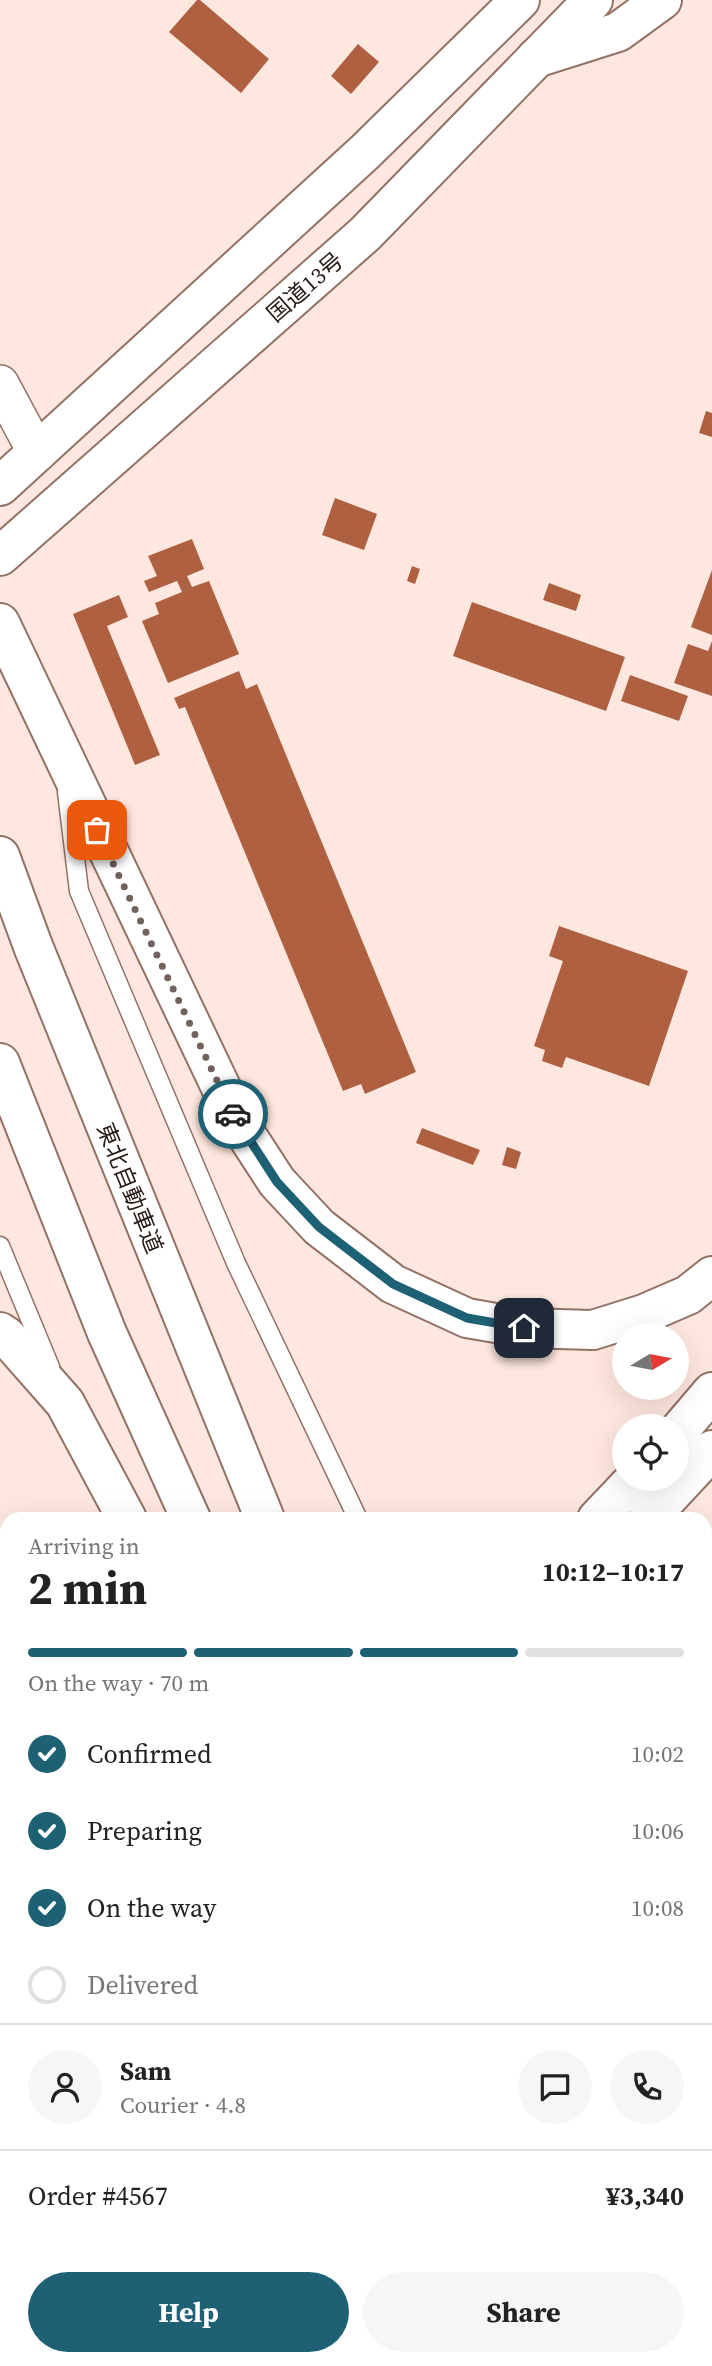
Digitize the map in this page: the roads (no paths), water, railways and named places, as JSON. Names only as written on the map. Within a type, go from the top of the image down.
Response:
[{"type":"highway","points":[[0,486],[365,152],[520,0]]},
{"type":"highway","name":"国道13号","points":[[0,556],[365,234],[593,0]]},
{"type":"highway","points":[[536,58],[618,32],[662,0]]},
{"type":"highway","points":[[4,632],[236,1119],[277,1182],[319,1227],[393,1284],[467,1318],[524,1328],[593,1330],[644,1314],[688,1295],[712,1276]]},
{"type":"highway","name":"東北自動車道","points":[[0,856],[33,946],[262,1512]]},
{"type":"highway","points":[[0,1063],[107,1333],[188,1512]]},
{"type":"highway","points":[[0,1332],[65,1403],[123,1512]]},
{"type":"highway","points":[[689,1419],[712,1392]]},
{"type":"highway","points":[[654,1512],[712,1450]]},
{"type":"highway","points":[[604,1512],[624,1491]]},
{"type":"street","points":[[0,384],[37,453]]},
{"type":"lane","points":[[63,757],[79,891],[236,1263],[356,1512]]},
{"type":"lane","points":[[0,1246],[65,1403]]}]
